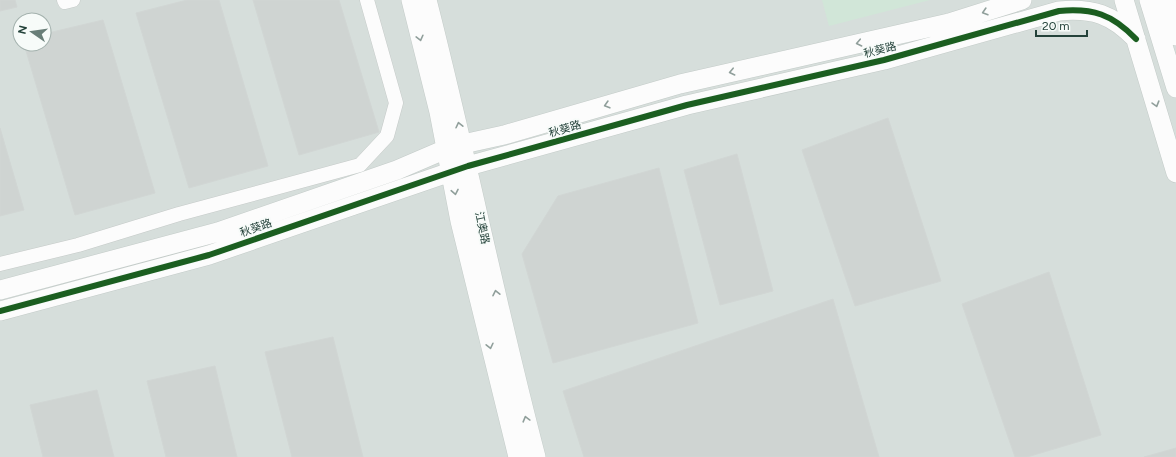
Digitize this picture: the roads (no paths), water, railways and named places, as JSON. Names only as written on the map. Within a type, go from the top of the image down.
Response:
[{"type":"street","points":[[64,0],[65,2],[73,0]]},
{"type":"street","points":[[0,264],[78,245],[179,214],[360,165],[387,136],[396,103],[367,0]]},
{"type":"street","name":"江奥路","points":[[410,0],[439,112],[455,147]]},
{"type":"street","name":"江奥路","points":[[427,0],[459,169],[536,457]]},
{"type":"street","name":"秋葵路","points":[[0,290],[218,232],[397,170],[455,147],[504,135],[680,84],[949,23],[1022,0]]},
{"type":"street","points":[[1124,0],[1176,174]]},
{"type":"street","points":[[1150,0],[1176,88]]},
{"type":"street","points":[[1166,0],[1176,36]]},
{"type":"street","name":"秋葵路","points":[[0,311],[209,255],[459,169],[687,105],[884,60],[1043,7],[1106,15],[1123,26],[1136,39]]},
{"type":"street","points":[[1147,73],[1170,66]]},
{"type":"street","name":"江奥路","points":[[459,169],[464,235],[518,457]]}]
